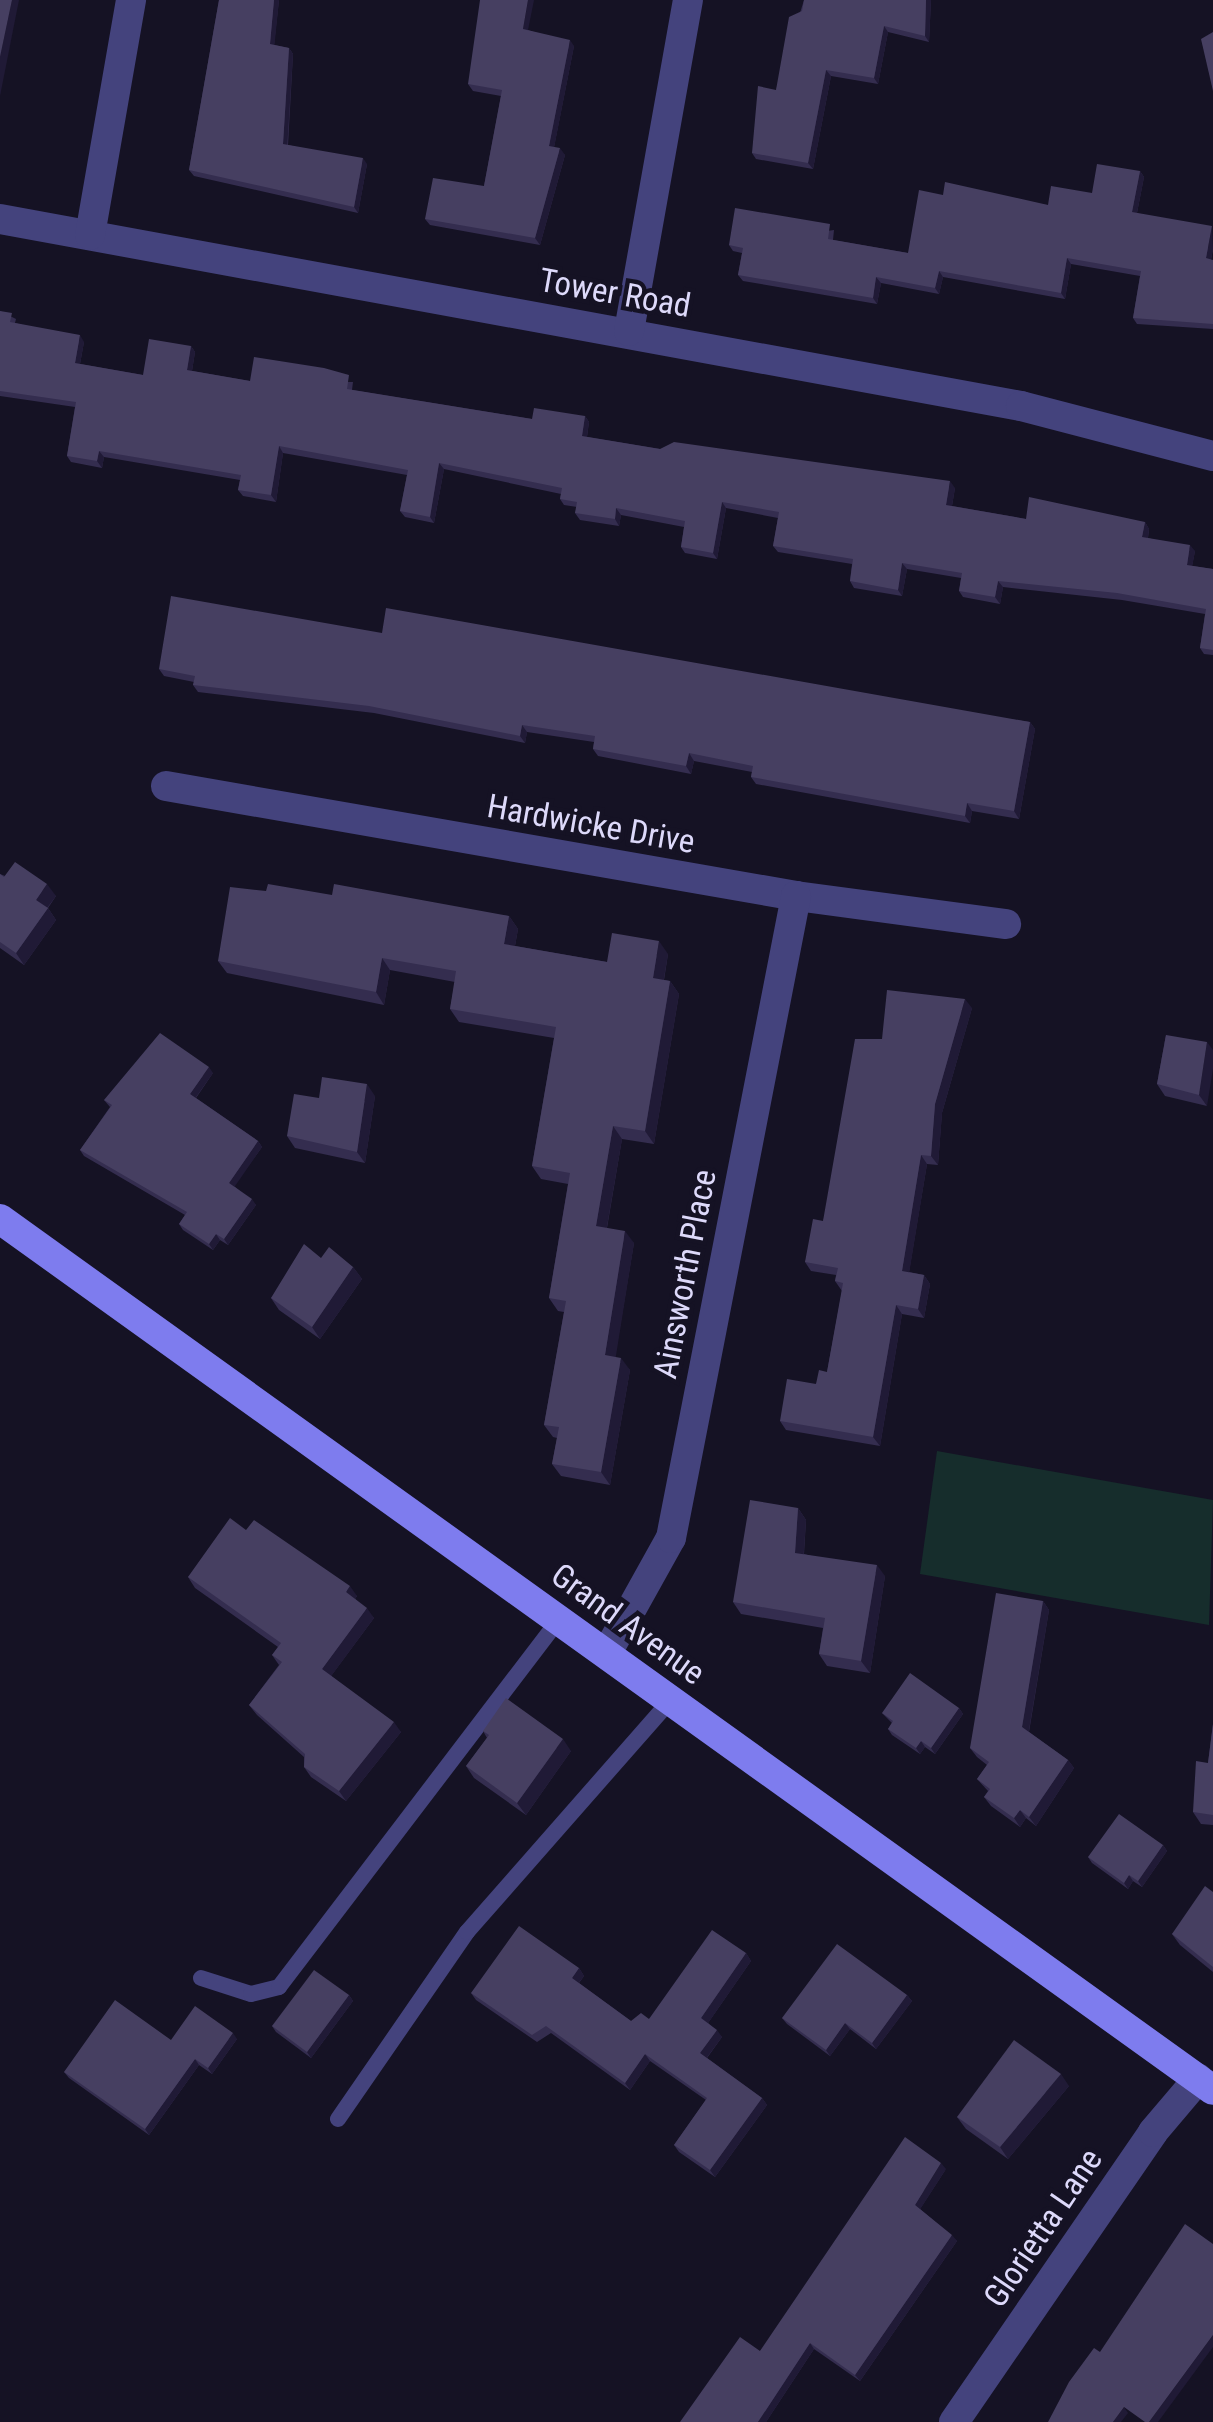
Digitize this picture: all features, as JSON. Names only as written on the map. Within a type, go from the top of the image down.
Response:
[{"type":"street","points":[[90,235],[131,0]]},
{"type":"street","points":[[629,331],[688,0]]},
{"type":"street","name":"Tower Road","points":[[0,219],[1021,406],[1196,445],[1213,456]]},
{"type":"street","name":"Hardwicke Drive","points":[[166,786],[796,896],[1006,924]]},
{"type":"street","name":"Ainsworth Place","points":[[608,1651],[670,1538],[796,896]]},
{"type":"street","name":"Grand Avenue","points":[[0,1219],[608,1651],[1205,2084]]},
{"type":"street","name":"Glorietta Lane","points":[[954,2422],[1153,2132],[1205,2084]]},
{"type":"lane","points":[[201,1978],[251,1994],[279,1987],[559,1619]]},
{"type":"lane","points":[[338,2120],[467,1932],[671,1700]]},
{"type":"green space","points":[[937,1451],[1213,1500],[1209,1625],[920,1574]]},
{"type":"building","points":[[0,0],[12,0],[0,57]]},
{"type":"building","points":[[219,0],[274,0],[270,44],[289,48],[283,144],[363,158],[354,207],[189,170]]},
{"type":"building","points":[[480,0],[528,0],[523,29],[570,40],[549,146],[560,148],[535,238],[425,219],[433,178],[484,186],[502,90],[468,84]]},
{"type":"building","points":[[804,0],[926,0],[925,36],[884,26],[874,78],[826,70],[808,163],[752,153],[758,86],[776,90],[789,17],[802,11]]},
{"type":"building","points":[[1213,32],[1213,91],[1201,39]]},
{"type":"building","points":[[1097,164],[1140,171],[1132,212],[1212,226],[1206,258],[1213,260],[1213,324],[1133,318],[1141,271],[1067,258],[1061,293],[939,271],[935,288],[876,277],[873,298],[738,275],[743,248],[729,245],[735,208],[830,224],[828,239],[908,253],[919,190],[943,195],[945,182],[1048,205],[1051,186],[1092,193]]},
{"type":"building","points":[[0,311],[12,313],[10,322],[80,335],[75,363],[143,375],[149,339],[191,346],[187,370],[250,381],[254,357],[324,368],[349,375],[347,389],[532,419],[534,408],[585,416],[582,436],[660,449],[674,442],[950,481],[946,505],[1026,519],[1029,497],[1145,522],[1142,537],[1190,545],[1187,565],[1213,569],[1213,650],[1200,648],[1206,609],[1117,593],[998,581],[995,597],[959,591],[962,573],[902,563],[898,590],[850,581],[853,559],[773,546],[779,512],[722,502],[713,553],[681,547],[685,521],[616,508],[615,519],[575,513],[577,502],[560,499],[562,488],[439,463],[430,517],[400,511],[408,470],[279,446],[271,495],[238,490],[241,475],[99,451],[97,461],[67,456],[76,402],[0,391]]},
{"type":"building","points":[[171,596],[382,633],[386,608],[1030,722],[1014,811],[967,803],[965,816],[751,777],[753,766],[689,753],[686,766],[593,749],[595,736],[522,725],[520,736],[369,706],[193,685],[195,676],[159,669]]},
{"type":"building","points":[[15,862],[47,884],[36,900],[48,908],[16,953],[0,942],[0,874],[4,877]]},
{"type":"building","points":[[268,884],[332,895],[334,884],[509,916],[504,944],[607,962],[612,933],[659,941],[653,978],[670,981],[645,1131],[613,1126],[596,1226],[625,1231],[605,1355],[621,1358],[601,1472],[552,1464],[559,1427],[544,1425],[566,1301],[549,1298],[570,1173],[532,1166],[556,1027],[450,1009],[456,971],[382,958],[376,992],[218,961],[230,887],[266,891]]},
{"type":"building","points":[[887,990],[965,999],[935,1104],[931,1156],[921,1155],[902,1271],[924,1275],[918,1309],[896,1305],[873,1437],[780,1421],[787,1379],[816,1384],[819,1370],[827,1372],[843,1283],[835,1281],[838,1268],[805,1262],[813,1219],[823,1221],[855,1039],[882,1039]]},
{"type":"building","points":[[160,1033],[209,1067],[190,1094],[258,1141],[229,1183],[252,1199],[224,1239],[216,1234],[209,1244],[179,1224],[187,1212],[80,1150],[112,1105],[104,1100]]},
{"type":"building","points":[[1166,1035],[1207,1042],[1199,1095],[1157,1084]]},
{"type":"building","points":[[322,1077],[367,1084],[357,1152],[287,1136],[294,1094],[319,1098]]},
{"type":"building","points":[[304,1244],[321,1258],[329,1247],[353,1267],[312,1327],[271,1298]]},
{"type":"building","points":[[750,1500],[798,1508],[795,1553],[877,1565],[861,1661],[819,1654],[825,1618],[733,1602]]},
{"type":"building","points":[[230,1518],[246,1530],[254,1520],[350,1586],[346,1592],[367,1608],[322,1669],[394,1722],[339,1791],[304,1767],[305,1754],[249,1705],[282,1662],[272,1655],[281,1643],[188,1577]]},
{"type":"building","points":[[996,1593],[1043,1601],[1022,1727],[1068,1760],[1029,1817],[1020,1810],[1014,1818],[984,1797],[990,1789],[977,1779],[989,1762],[970,1748]]},
{"type":"building","points":[[910,1673],[959,1708],[931,1748],[921,1741],[916,1748],[888,1729],[893,1721],[882,1713]]},
{"type":"building","points":[[506,1698],[563,1739],[517,1803],[466,1766],[489,1735],[483,1731]]},
{"type":"building","points":[[1213,1724],[1213,1815],[1193,1812],[1196,1761],[1208,1763]]},
{"type":"building","points":[[1119,1814],[1163,1845],[1138,1881],[1129,1875],[1124,1883],[1088,1857]]},
{"type":"building","points":[[1205,1886],[1213,1892],[1213,1967],[1172,1934]]},
{"type":"building","points":[[519,1926],[579,1968],[572,1978],[631,2021],[641,2013],[649,2019],[712,1930],[746,1953],[701,2018],[717,2030],[700,2053],[762,2098],[710,2170],[674,2145],[707,2098],[645,2054],[625,2083],[546,2026],[532,2035],[471,1993]]},
{"type":"building","points":[[837,1944],[907,1995],[872,2043],[845,2023],[826,2050],[782,2018]]},
{"type":"building","points":[[314,1970],[349,1995],[307,2052],[272,2026]]},
{"type":"building","points":[[115,2000],[171,2040],[195,2006],[233,2033],[208,2068],[195,2059],[145,2129],[64,2072]]},
{"type":"building","points":[[1014,2040],[1061,2074],[1000,2147],[957,2117]]},
{"type":"building","points":[[905,2137],[941,2163],[915,2205],[952,2235],[855,2375],[810,2343],[758,2422],[680,2422],[740,2337],[760,2351]]},
{"type":"building","points":[[1185,2224],[1213,2244],[1213,2335],[1149,2422],[1124,2407],[1113,2422],[1048,2422],[1069,2382],[1094,2348],[1100,2352]]}]
